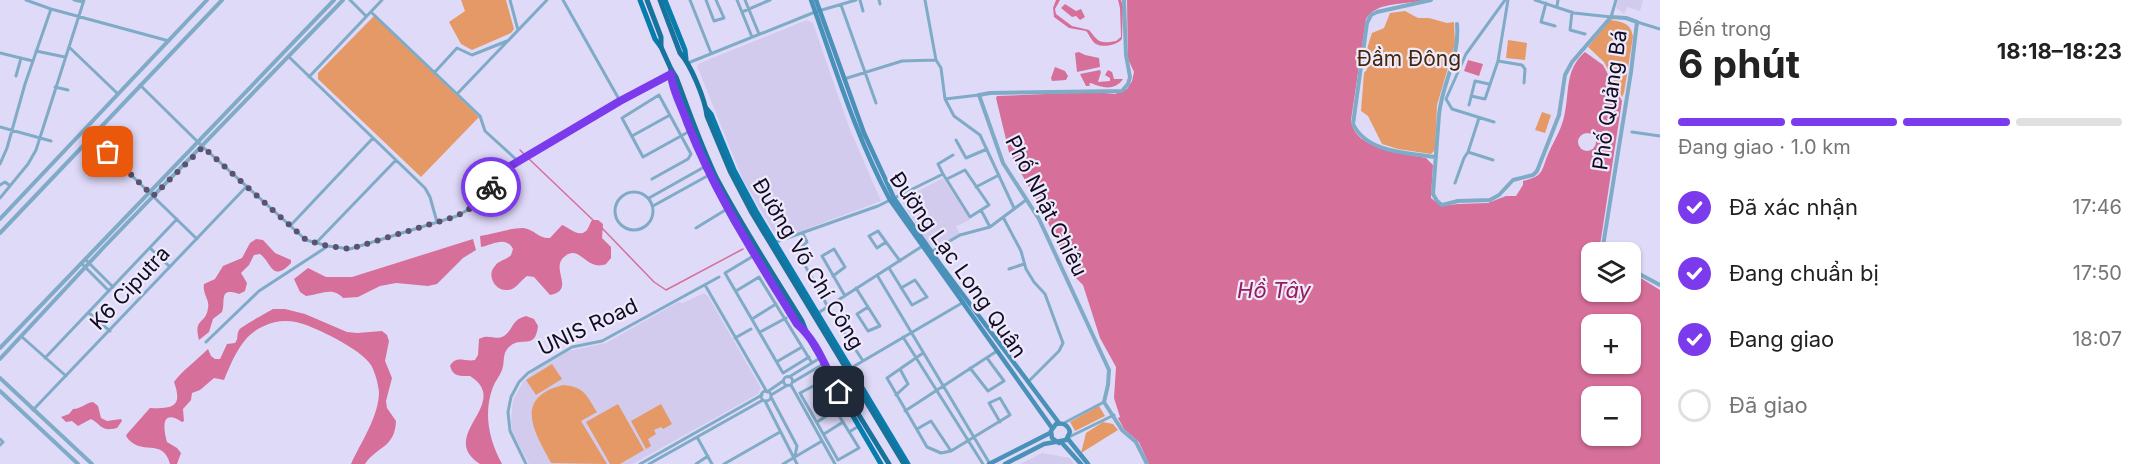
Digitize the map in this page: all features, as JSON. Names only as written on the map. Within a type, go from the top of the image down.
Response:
[{"type":"highway","name":"Đường Võ Chí Công","points":[[647,0],[661,37],[661,47],[671,72],[676,77],[716,177],[802,321],[805,331],[888,464]]},
{"type":"highway","name":"Đường Võ Chí Công","points":[[660,0],[680,53],[687,61],[730,171],[763,230],[906,464]]},
{"type":"highway","points":[[763,230],[764,223]]},
{"type":"main road","name":"Đường Võ Chí Công","points":[[639,0],[655,39],[661,47]]},
{"type":"main road","name":"Đường Võ Chí Công","points":[[665,0],[685,50],[687,61]]},
{"type":"main road","name":"Đường Lạc Long Quân","points":[[811,0],[818,11],[864,134],[892,199],[920,233],[931,252],[1027,382],[1061,423]]},
{"type":"main road","name":"Đường Lạc Long Quân","points":[[816,0],[867,155],[921,247],[997,351],[1051,431]]},
{"type":"main road","name":"Đường Võ Chí Công","points":[[671,72],[709,175],[797,324],[805,331]]},
{"type":"main road","name":"Đường Võ Chí Công","points":[[706,108],[711,114],[734,170],[775,243],[906,464]]},
{"type":"main road","name":"Đường Võ Chí Công","points":[[824,362],[829,375],[881,464]]},
{"type":"main road","points":[[989,464],[1051,431],[1061,423],[1069,429],[1068,438],[1088,464]]},
{"type":"main road","points":[[1051,431],[1052,438],[1081,464]]},
{"type":"main road","points":[[1005,464],[1044,444],[1060,443],[1068,438]]},
{"type":"street","points":[[26,0],[169,41]]},
{"type":"street","points":[[43,5],[45,0]]},
{"type":"street","points":[[0,198],[7,184],[27,164],[39,140],[83,1],[74,0]]},
{"type":"street","points":[[0,219],[207,0]]},
{"type":"street","points":[[0,232],[222,0]]},
{"type":"street","points":[[0,348],[334,0]]},
{"type":"street","points":[[0,358],[343,0]]},
{"type":"street","points":[[350,0],[366,16]]},
{"type":"street","points":[[309,77],[382,0]]},
{"type":"street","points":[[510,0],[518,30]]},
{"type":"street","points":[[457,94],[547,0]]},
{"type":"street","points":[[563,0],[620,101]]},
{"type":"street","points":[[690,0],[711,53]]},
{"type":"street","points":[[706,0],[714,21],[724,18],[716,0]]},
{"type":"street","points":[[737,0],[752,37]]},
{"type":"street","points":[[745,0],[759,34]]},
{"type":"street","points":[[741,12],[768,0]]},
{"type":"street","points":[[687,61],[841,4],[858,0],[863,10]]},
{"type":"street","points":[[925,0],[936,60],[941,68],[945,99],[954,116],[981,135],[1014,208]]},
{"type":"street","points":[[945,99],[990,93],[1122,91],[1128,84],[1130,76],[1126,56],[1124,0]]},
{"type":"street","points":[[1431,0],[1371,15],[1367,22],[1353,124],[1361,136],[1379,147],[1436,157]]},
{"type":"street","points":[[1471,96],[1485,99],[1498,61],[1506,0]]},
{"type":"street","points":[[1494,122],[1452,110],[1446,99],[1466,54],[1506,0]]},
{"type":"street","points":[[1535,0],[1572,12],[1611,17],[1616,0]]},
{"type":"street","points":[[1557,6],[1558,0]]},
{"type":"street","points":[[1546,3],[1541,22],[1556,26]]},
{"type":"street","points":[[841,4],[876,103]]},
{"type":"street","points":[[0,164],[51,9]]},
{"type":"street","points":[[371,12],[480,116],[485,131],[518,161]]},
{"type":"street","points":[[1572,12],[1570,30],[1585,34]]},
{"type":"street","name":"Phố Quảng Bá","points":[[1457,24],[1458,46],[1440,104],[1433,194],[1442,205],[1458,201],[1490,200],[1499,195],[1513,180],[1533,175],[1537,171],[1555,129],[1565,75],[1572,62],[1611,17],[1626,18],[1637,22],[1604,242]]},
{"type":"street","points":[[1637,22],[1660,29]]},
{"type":"street","points":[[435,73],[457,48],[472,56],[509,40]]},
{"type":"street","points":[[69,47],[118,94]]},
{"type":"street","points":[[36,51],[65,57]]},
{"type":"street","points":[[284,52],[425,188],[437,222]]},
{"type":"street","points":[[0,53],[33,61]]},
{"type":"street","points":[[16,76],[21,58]]},
{"type":"street","points":[[844,78],[902,61],[936,60]]},
{"type":"street","points":[[1498,61],[1521,65],[1526,69],[1524,82]]},
{"type":"street","points":[[134,78],[203,147],[306,240],[350,249],[457,216],[483,201],[507,168],[671,72]]},
{"type":"street","points":[[1469,105],[1475,81],[1489,84]]},
{"type":"street","points":[[55,87],[68,90]]},
{"type":"street","points":[[652,179],[690,157],[691,154],[681,136],[659,95],[622,118],[643,157],[681,136],[691,131]]},
{"type":"street","name":"Phố Nhật Chiêu","points":[[979,95],[1004,163],[1039,219],[1109,370],[1104,402]]},
{"type":"street","points":[[632,136],[670,115]]},
{"type":"street","points":[[1455,183],[1479,118]]},
{"type":"street","points":[[0,128],[39,140],[51,141]]},
{"type":"street","points":[[1632,132],[1660,136]]},
{"type":"street","points":[[91,136],[197,239]]},
{"type":"street","points":[[290,226],[373,138]]},
{"type":"street","points":[[956,140],[966,158],[987,149]]},
{"type":"street","points":[[1468,152],[1493,160]]},
{"type":"street","points":[[947,179],[965,170],[989,205],[970,217],[943,174],[938,164],[953,155]]},
{"type":"street","points":[[316,243],[396,160]]},
{"type":"street","points":[[649,198],[706,166]]},
{"type":"street","points":[[775,243],[892,199],[943,174]]},
{"type":"street","points":[[653,206],[709,175]]},
{"type":"street","points":[[976,187],[999,175]]},
{"type":"street","points":[[0,178],[7,184]]},
{"type":"street","points":[[0,184],[7,184]]},
{"type":"street","name":"K6 Ciputra","points":[[33,410],[247,186]]},
{"type":"street","points":[[635,192],[649,198],[653,206],[652,220],[643,228],[638,231],[625,229],[616,220],[615,207],[622,196],[635,192]]},
{"type":"street","points":[[931,252],[960,235],[990,227],[1026,200]]},
{"type":"street","points":[[696,228],[727,209]]},
{"type":"street","points":[[981,210],[990,227]]},
{"type":"street","points":[[1003,217],[1021,251],[1024,264],[1034,282],[1045,294],[1063,343],[1059,351],[1027,382]]},
{"type":"street","points":[[45,358],[177,219]]},
{"type":"street","points":[[886,242],[877,248],[869,236],[878,231],[900,261]]},
{"type":"street","points":[[803,234],[807,242],[797,250],[828,307],[863,361]]},
{"type":"street","points":[[206,342],[259,291],[328,246]]},
{"type":"street","points":[[818,313],[921,247]]},
{"type":"street","points":[[150,248],[170,267]]},
{"type":"street","points":[[834,276],[845,267],[834,249],[822,256],[845,296]]},
{"type":"street","points":[[755,255],[725,273],[783,373],[809,357]]},
{"type":"street","points":[[85,259],[113,287]]},
{"type":"street","points":[[81,263],[109,291]]},
{"type":"street","points":[[1009,269],[1024,264]]},
{"type":"street","points":[[888,268],[912,305],[927,297],[915,280],[901,288]]},
{"type":"street","points":[[877,275],[989,464]]},
{"type":"street","points":[[1641,275],[1660,285]]},
{"type":"street","name":"UNIS Road","points":[[526,464],[510,431],[508,412],[519,382],[528,373],[572,347],[602,340],[718,277]]},
{"type":"street","points":[[736,291],[759,277],[812,363]]},
{"type":"street","points":[[705,285],[771,396],[797,446],[794,458]]},
{"type":"street","points":[[856,288],[868,307],[880,326],[868,331],[857,314],[868,307]]},
{"type":"street","points":[[851,368],[962,303]]},
{"type":"street","points":[[752,319],[777,304]]},
{"type":"street","points":[[88,312],[110,331]]},
{"type":"street","points":[[760,332],[786,318]]},
{"type":"street","points":[[735,338],[751,329]]},
{"type":"street","points":[[21,336],[66,376]]},
{"type":"street","points":[[903,337],[983,464]]},
{"type":"street","points":[[777,361],[802,347]]},
{"type":"street","points":[[905,411],[997,351]]},
{"type":"street","points":[[923,353],[886,378],[924,443],[930,449],[941,453],[951,451],[1000,422],[1010,415],[1000,398],[989,403],[1000,422]]},
{"type":"street","points":[[970,368],[988,391],[1004,381],[987,357]]},
{"type":"street","points":[[649,464],[763,399],[767,392],[784,378],[812,363],[824,362]]},
{"type":"street","points":[[640,464],[763,399],[770,400],[771,396],[824,362]]},
{"type":"street","points":[[896,395],[908,384],[900,369]]},
{"type":"street","points":[[789,377],[835,464]]},
{"type":"street","points":[[0,378],[92,464]]},
{"type":"street","points":[[783,381],[786,386]]},
{"type":"street","points":[[819,383],[836,410],[859,448],[838,460],[800,393],[819,383]]},
{"type":"street","points":[[7,385],[1,391],[78,464]]},
{"type":"street","points":[[763,399],[797,464]]},
{"type":"street","points":[[1061,423],[1104,402],[1122,430],[1136,442],[1147,464]]},
{"type":"street","points":[[817,422],[836,410]]},
{"type":"street","points":[[1068,438],[1114,416]]},
{"type":"street","points":[[916,429],[931,421],[951,451]]},
{"type":"street","points":[[824,434],[843,422]]},
{"type":"street","points":[[849,432],[859,426]]},
{"type":"street","points":[[724,464],[781,432]]},
{"type":"street","points":[[697,437],[712,464]]},
{"type":"street","points":[[0,440],[3,442],[0,445]]},
{"type":"street","points":[[783,464],[822,441]]},
{"type":"street","points":[[696,464],[708,456]]},
{"type":"shaded area","points":[[1618,0],[1643,0],[1640,11],[1627,7],[1624,14],[1616,8]]},
{"type":"shaded area","points":[[807,20],[813,23],[849,127],[881,201],[780,239],[743,180],[697,66]]},
{"type":"shaded area","points":[[943,178],[970,220],[956,226],[960,234],[932,250],[901,200]]},
{"type":"shaded area","points":[[704,293],[708,296],[761,388],[758,394],[633,464],[529,464],[512,431],[511,420],[513,400],[523,382],[534,371],[568,351],[606,343],[678,302],[683,303]]},
{"type":"shaded area","points":[[1042,453],[1070,458],[1074,464],[1020,464]]},
{"type":"green space","points":[[461,0],[506,0],[514,29],[511,33],[472,50],[461,44],[449,22],[465,11]]},
{"type":"green space","name":"Đầm Đông","points":[[1405,11],[1418,18],[1454,22],[1455,44],[1437,105],[1435,150],[1431,154],[1382,144],[1368,116],[1361,111],[1364,73],[1368,66],[1367,51],[1372,33],[1384,28],[1390,13]]},
{"type":"green space","points":[[374,16],[479,117],[421,177],[318,79],[318,73]]},
{"type":"green space","points":[[1610,20],[1626,24],[1633,37],[1622,97],[1604,62],[1588,47]]},
{"type":"green space","points":[[1508,40],[1527,43],[1525,60],[1506,58]]},
{"type":"green space","points":[[1542,112],[1551,115],[1545,133],[1535,130]]},
{"type":"green space","points":[[552,364],[562,379],[536,395],[526,380]]},
{"type":"green space","points":[[563,385],[581,390],[597,412],[581,421],[607,464],[551,463],[534,429],[533,407],[537,398]]},
{"type":"green space","points":[[618,404],[644,450],[620,464],[610,464],[586,422]]},
{"type":"green space","points":[[661,404],[672,424],[663,429],[661,427],[654,430],[656,434],[648,439],[651,446],[646,449],[631,421]]},
{"type":"green space","points":[[1099,406],[1105,416],[1075,431],[1070,422]]},
{"type":"green space","points":[[1103,422],[1113,424],[1118,430],[1081,453],[1086,433]]},
{"type":"water","points":[[1056,0],[1060,0],[1055,9],[1056,14],[1072,26],[1089,30],[1097,40],[1106,42],[1116,41],[1121,37],[1118,0],[1121,0],[1123,6],[1122,39],[1110,45],[1096,44],[1086,31],[1069,28],[1054,17],[1053,8]]},
{"type":"water","name":"Hồ Tây","points":[[1127,0],[1425,0],[1384,6],[1371,13],[1366,19],[1351,120],[1354,130],[1370,144],[1393,152],[1426,158],[1433,165],[1431,198],[1441,206],[1488,203],[1506,196],[1516,196],[1523,181],[1535,177],[1543,168],[1563,122],[1569,82],[1578,59],[1585,52],[1603,65],[1622,101],[1601,242],[1581,242],[1581,302],[1641,302],[1641,278],[1660,290],[1660,464],[1149,464],[1139,442],[1124,429],[1118,418],[1120,417],[1114,398],[1116,367],[1100,338],[1083,285],[1073,275],[1041,208],[1009,152],[996,98],[997,96],[1094,92],[1115,94],[1127,89],[1134,72],[1128,59]]},
{"type":"water","points":[[1065,4],[1076,11],[1081,9],[1085,17],[1080,20],[1076,16],[1072,17],[1061,8]]},
{"type":"water","points":[[1075,53],[1099,58],[1100,67],[1077,72]]},
{"type":"water","points":[[1468,60],[1483,64],[1479,76],[1464,71]]},
{"type":"water","points":[[1055,67],[1065,71],[1068,76],[1066,80],[1052,81]]},
{"type":"water","points":[[1100,70],[1098,82],[1110,81],[1110,78],[1105,75],[1108,70],[1112,72],[1114,79],[1123,79],[1112,87],[1091,83],[1090,86],[1086,86],[1080,74]]},
{"type":"water","points":[[592,220],[598,220],[603,224],[602,238],[611,247],[611,258],[606,264],[593,264],[574,253],[564,257],[560,262],[561,289],[550,295],[534,277],[527,276],[510,290],[503,290],[493,282],[492,270],[499,262],[511,255],[513,249],[507,242],[481,247],[480,236],[523,228],[550,238],[562,225],[577,233],[584,232]]},
{"type":"water","points":[[256,239],[263,240],[275,253],[291,260],[291,263],[285,269],[276,271],[260,254],[254,255],[249,265],[241,273],[247,283],[245,291],[239,294],[228,292],[225,294],[222,312],[213,319],[209,332],[199,340],[199,324],[207,313],[208,305],[204,284],[215,279],[223,266],[242,258],[250,243]]},
{"type":"water","points":[[473,239],[476,250],[463,258],[437,284],[428,286],[396,283],[380,286],[358,297],[343,298],[335,292],[306,296],[300,292],[294,279],[308,268],[326,277],[352,277]]},
{"type":"water","points":[[273,309],[285,309],[305,314],[347,332],[382,331],[387,335],[389,341],[385,361],[392,378],[386,401],[387,408],[396,421],[395,430],[389,442],[365,464],[351,464],[373,420],[378,401],[378,385],[371,365],[358,352],[325,333],[304,324],[288,321],[268,324],[256,330],[239,348],[224,380],[214,378],[200,390],[192,393],[191,400],[183,409],[184,421],[167,418],[164,426],[167,442],[181,453],[177,464],[170,464],[162,451],[138,446],[126,436],[150,408],[165,408],[174,405],[177,397],[174,382],[208,349],[211,356],[220,359],[227,344],[235,343],[241,328]]},
{"type":"water","points":[[526,316],[534,319],[538,326],[536,334],[531,341],[518,342],[506,350],[503,367],[493,387],[488,407],[491,436],[502,464],[480,464],[469,453],[466,442],[484,397],[481,386],[470,376],[455,374],[450,366],[458,360],[475,360],[478,355],[479,339],[504,336],[515,322]]},
{"type":"water","points":[[93,402],[98,406],[101,418],[107,421],[121,419],[117,428],[105,428],[91,419],[78,426],[72,421],[66,422],[61,417],[69,414],[73,409]]},
{"type":"pier","points":[[1583,133],[1591,133],[1596,138],[1594,149],[1583,151],[1578,146],[1578,138]]},
{"type":"waterway","points":[[520,150],[525,155]]},
{"type":"waterway","points":[[528,158],[594,221]]},
{"type":"waterway","points":[[602,228],[654,282],[666,290],[743,249]]},
{"type":"way so far","points":[[108,152],[153,196],[203,147],[306,240],[350,249],[457,216],[483,201],[491,187]]},
{"type":"route","points":[[491,187],[507,168],[620,101],[671,74],[711,179],[734,222],[797,324],[805,331],[827,367],[839,392]]}]
